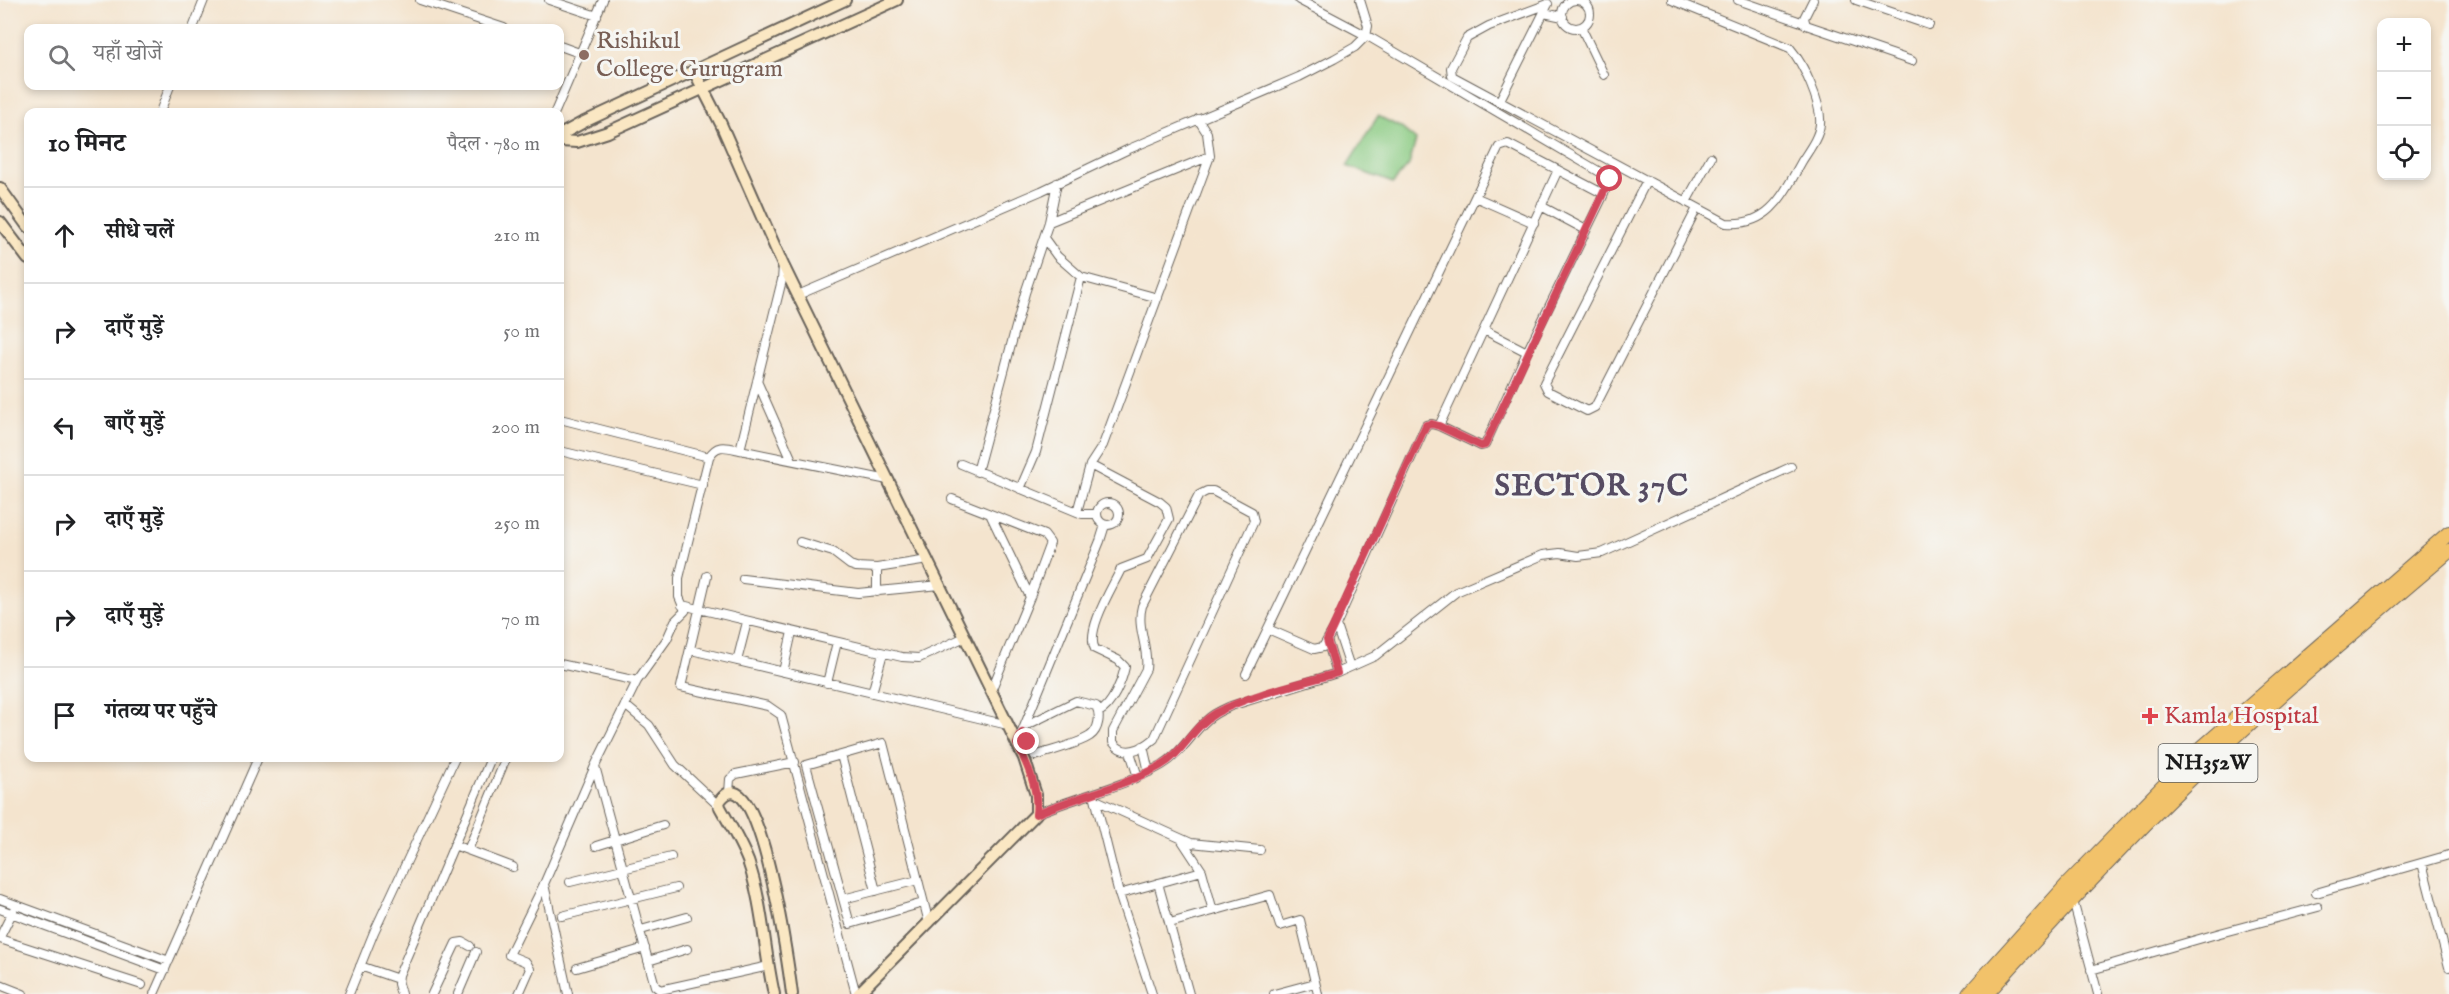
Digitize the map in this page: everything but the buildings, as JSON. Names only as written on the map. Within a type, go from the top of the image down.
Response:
[{"type":"highway","name":"NH352W","points":[[1969,994],[2070,891],[2195,754],[2449,533]]},
{"type":"highway","name":"NH352W","points":[[1986,994],[2070,891],[2333,651],[2449,551]]},
{"type":"street","points":[[195,24],[204,0]]},
{"type":"street","points":[[420,0],[492,24]]},
{"type":"street","points":[[549,0],[597,16]]},
{"type":"street","points":[[557,108],[582,54],[603,0]]},
{"type":"street","points":[[564,133],[845,0]]},
{"type":"street","points":[[564,141],[577,142],[597,136],[897,0]]},
{"type":"street","points":[[1268,628],[1314,649],[1323,647],[1336,625],[1426,425],[1439,426],[1484,446],[1610,179],[1366,36],[1299,0]]},
{"type":"street","points":[[798,295],[1299,76],[1355,47],[1366,36],[1368,26],[1360,0]]},
{"type":"street","points":[[1549,2],[1476,32],[1467,38],[1451,68],[1452,76],[1726,224],[1746,223],[1777,204],[1818,134],[1820,116],[1816,99],[1796,55],[1790,48],[1672,0]]},
{"type":"street","points":[[1740,0],[1912,61]]},
{"type":"street","points":[[1804,23],[1813,0]]},
{"type":"street","points":[[1856,0],[1929,25]]},
{"type":"street","points":[[1563,17],[1566,5],[1581,1],[1588,9],[1589,17],[1581,27]]},
{"type":"street","points":[[1499,102],[1549,2]]},
{"type":"street","points":[[1544,13],[1563,17],[1569,26],[1581,27]]},
{"type":"street","points":[[1581,27],[1604,75]]},
{"type":"street","points":[[564,47],[582,54]]},
{"type":"street","points":[[694,71],[783,265],[1008,725]]},
{"type":"street","points":[[162,108],[168,90]]},
{"type":"street","points":[[1077,512],[1090,465],[1103,445],[1210,156],[1207,133],[1198,119]]},
{"type":"street","points":[[1246,674],[1499,147],[1505,144],[1604,194]]},
{"type":"street","points":[[1049,222],[1210,156]]},
{"type":"street","points":[[1686,202],[1711,157]]},
{"type":"street","points":[[1439,426],[1558,170]]},
{"type":"street","points":[[1647,180],[1544,383],[1548,391],[1587,411],[1595,407],[1697,208]]},
{"type":"street","points":[[977,472],[1025,293],[1049,222],[1057,183]]},
{"type":"street","points":[[0,188],[24,221]]},
{"type":"street","points":[[1475,196],[1534,223]]},
{"type":"street","points":[[1541,206],[1586,230]]},
{"type":"street","points":[[0,222],[24,254]]},
{"type":"street","points":[[1044,238],[1056,256],[1081,277],[1158,298]]},
{"type":"street","points":[[740,450],[782,280],[783,265]]},
{"type":"street","points":[[1020,489],[1036,452],[1081,277]]},
{"type":"street","points":[[1484,330],[1527,352]]},
{"type":"street","points":[[757,381],[792,460]]},
{"type":"street","points":[[564,420],[709,457]]},
{"type":"street","points":[[519,994],[531,969],[526,962],[509,955],[544,884],[595,766],[637,681],[669,636],[675,621],[685,610],[678,597],[679,578],[709,457],[715,448],[740,450],[888,480]]},
{"type":"street","points":[[564,452],[703,485]]},
{"type":"street","points":[[961,464],[1077,512],[1089,516],[1097,514]]},
{"type":"street","points":[[1090,465],[1160,502],[1166,507],[1169,519],[1147,559],[1121,569],[1095,625],[1091,637],[1095,649],[1118,660],[1125,667],[1106,709],[1099,712]]},
{"type":"street","points":[[706,576],[691,650],[680,683],[681,687],[683,690],[775,708],[782,715],[857,994],[1036,814],[1095,797],[1149,772],[1175,756],[1215,714],[1239,703],[1337,673],[1375,656],[1456,592],[1543,555],[1560,553],[1584,556],[1602,553],[1791,467]]},
{"type":"street","points":[[1214,491],[1252,513],[1254,521],[1158,731],[1154,738],[1143,746],[1130,752],[1115,746],[1113,731],[1146,669],[1146,653],[1140,624],[1142,606],[1199,495],[1214,491]]},
{"type":"street","points":[[952,499],[1048,538],[1048,549],[991,691]]},
{"type":"street","points":[[1111,503],[1117,507],[1119,514],[1112,525],[1105,525],[1099,521],[1097,514],[1099,508],[1104,504],[1111,503]]},
{"type":"street","points":[[991,516],[1030,597]]},
{"type":"street","points":[[1036,814],[1036,795],[1021,734],[1105,525]]},
{"type":"street","points":[[800,542],[833,552],[850,565],[877,567],[928,560]]},
{"type":"street","points":[[877,567],[877,592]]},
{"type":"street","points":[[743,579],[847,592],[877,592],[940,585]]},
{"type":"street","points":[[682,605],[902,657],[919,658],[965,637]]},
{"type":"street","points":[[737,661],[747,622]]},
{"type":"street","points":[[1336,625],[1350,667]]},
{"type":"street","points":[[783,672],[792,632]]},
{"type":"street","points":[[1327,640],[1337,673]]},
{"type":"street","points":[[827,683],[837,642]]},
{"type":"street","points":[[691,650],[1008,725],[1021,734],[1035,756],[1091,736],[1098,724],[1099,712],[1095,706],[1076,701],[1021,734]]},
{"type":"street","points":[[872,693],[883,653]]},
{"type":"street","points":[[564,665],[637,681]]},
{"type":"street","points":[[625,705],[649,725],[675,765],[720,807],[739,839],[756,891],[774,994]]},
{"type":"street","points":[[923,903],[850,924],[806,765],[883,742],[929,923]]},
{"type":"street","points":[[1143,746],[1149,772]]},
{"type":"street","points":[[1130,752],[1138,777]]},
{"type":"street","points":[[841,755],[876,891]]},
{"type":"street","points":[[154,994],[256,762]]},
{"type":"street","points":[[349,994],[453,762]]},
{"type":"street","points":[[409,994],[400,992],[398,979],[489,762]]},
{"type":"street","points":[[468,850],[504,762]]},
{"type":"street","points":[[729,793],[730,779],[736,774],[795,762]]},
{"type":"street","points":[[595,766],[655,986],[660,990],[769,966]]},
{"type":"street","points":[[720,807],[719,802],[723,795],[738,794],[753,816],[776,891],[792,994]]},
{"type":"street","points":[[1095,797],[1181,839],[1202,845],[1260,850]]},
{"type":"street","points":[[1095,797],[1119,894],[1152,994]]},
{"type":"street","points":[[596,846],[663,825]]},
{"type":"street","points":[[1181,839],[1202,871],[1213,911]]},
{"type":"street","points":[[454,845],[513,867]]},
{"type":"street","points":[[2316,893],[2449,855]]},
{"type":"street","points":[[570,882],[671,857]]},
{"type":"street","points":[[2422,863],[2449,967]]},
{"type":"street","points":[[1119,894],[1202,871]]},
{"type":"street","points":[[843,899],[918,880]]},
{"type":"street","points":[[1158,883],[1190,994]]},
{"type":"street","points":[[544,884],[568,994]]},
{"type":"street","points":[[562,916],[676,888]]},
{"type":"street","points":[[2070,891],[2098,994]]},
{"type":"street","points":[[1170,923],[1270,895],[1280,926],[1300,920],[1318,994]]},
{"type":"street","points":[[0,899],[169,962]]},
{"type":"street","points":[[16,905],[0,938],[142,985]]},
{"type":"street","points":[[2091,970],[2318,907]]},
{"type":"street","points":[[0,909],[165,970]]},
{"type":"street","points":[[641,930],[687,917]]},
{"type":"street","points":[[86,942],[90,934]]},
{"type":"street","points":[[432,994],[456,943],[463,942],[473,949],[458,994]]},
{"type":"street","points":[[119,954],[123,945]]},
{"type":"street","points":[[577,968],[645,948]]},
{"type":"street","points":[[648,961],[687,949]]},
{"type":"street","points":[[360,966],[398,979]]},
{"type":"street","points":[[1274,994],[1315,983]]},
{"type":"street","points":[[0,985],[23,994]]},
{"type":"green space","points":[[1378,116],[1400,127],[1416,140],[1409,165],[1393,183],[1347,166]]},
{"type":"place","name":"Rishikul College Gurugram","points":[[584,55]]},
{"type":"place","name":"Kamla Hospital","points":[[2150,716]]},
{"type":"district","name":"SECTOR 37C","points":[[1592,487]]},
{"type":"route","points":[[1027,742],[1022,733],[1017,744],[1033,780],[1036,814],[1123,784],[1161,766],[1180,751],[1205,721],[1215,714],[1239,703],[1337,673],[1327,640],[1336,625],[1426,425],[1439,426],[1481,446],[1485,445],[1610,179]]}]
